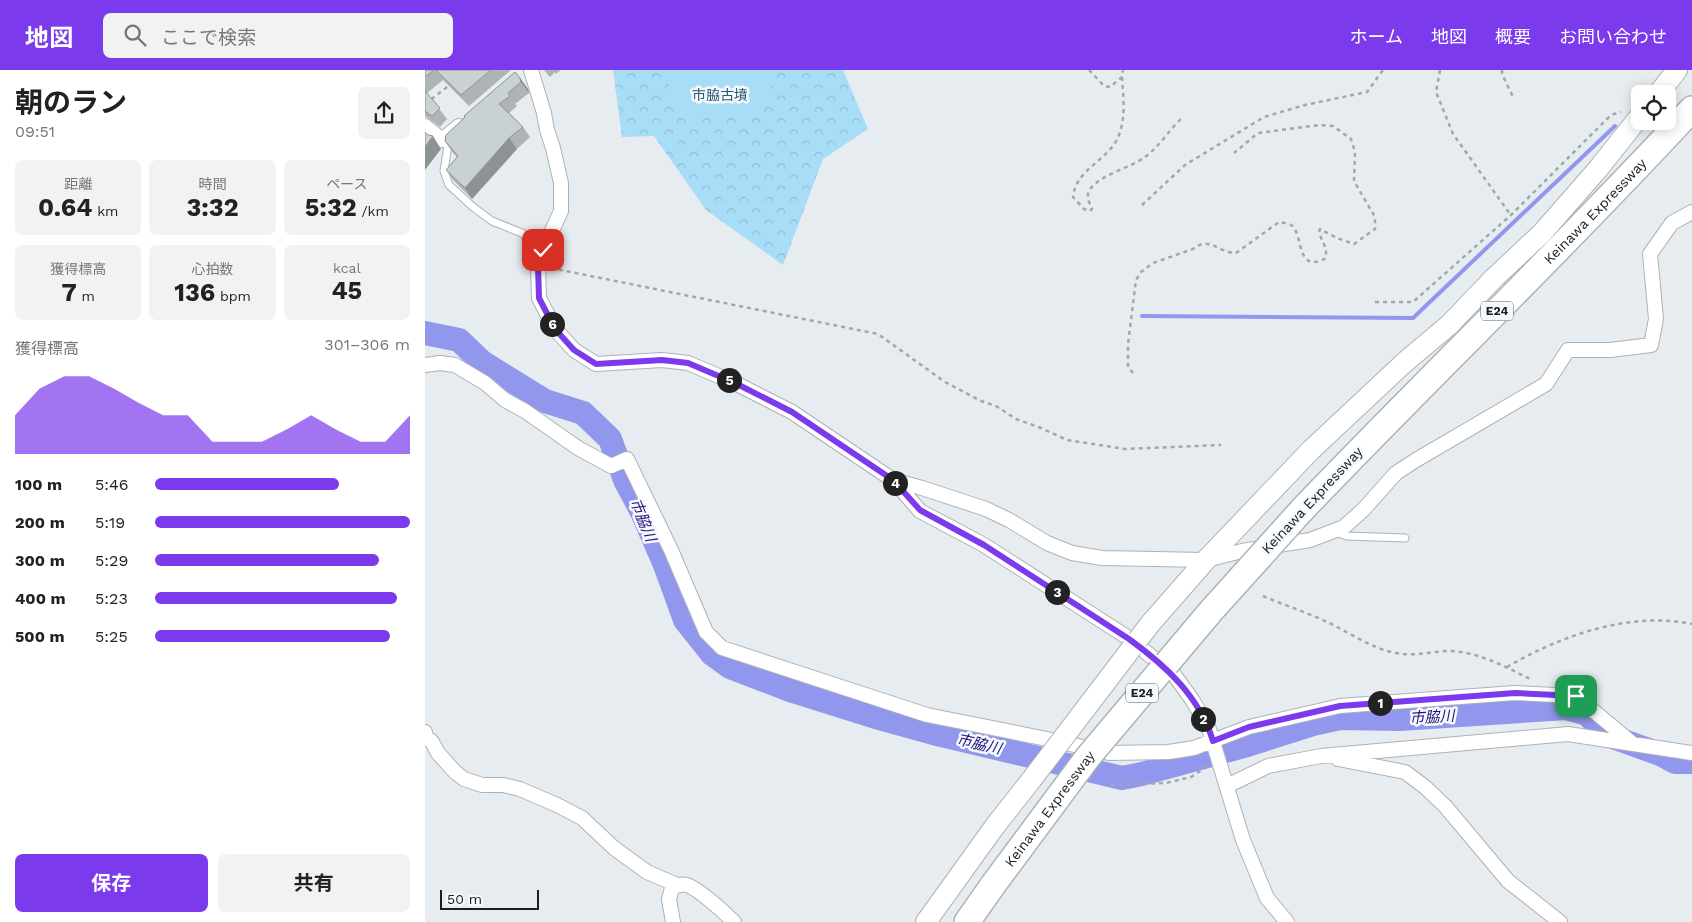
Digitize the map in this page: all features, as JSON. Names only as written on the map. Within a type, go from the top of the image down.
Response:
[{"type":"highway","name":"Keinawa Expressway","points":[[969,920],[1088,757],[1211,611],[1301,511],[1393,415],[1618,190],[1692,110]]},
{"type":"street","points":[[1665,85],[1677,70]]},
{"type":"street","points":[[526,71],[544,113],[561,183],[561,211],[543,250],[538,266],[539,298],[555,329],[574,350],[596,364],[662,360],[688,363],[735,383],[792,412],[893,480],[920,510],[984,545],[1150,654],[1175,676],[1193,701],[1209,729],[1243,840],[1267,898],[1287,922]]},
{"type":"street","points":[[425,126],[442,140],[471,115]]},
{"type":"street","points":[[926,922],[995,826],[1151,624],[1206,560],[1328,433],[1405,362],[1449,325],[1493,278],[1542,232],[1597,170],[1631,117]]},
{"type":"street","points":[[893,480],[931,490],[986,509],[1009,520],[1047,543],[1072,553],[1102,558],[1206,560],[1310,540],[1344,527],[1355,518],[1396,473],[1455,436],[1547,384],[1568,350],[1609,350],[1651,345],[1656,319],[1650,254],[1672,223],[1692,212]]},
{"type":"street","points":[[425,365],[439,363],[455,365],[485,383],[505,400],[525,411],[578,448],[611,466],[627,459],[671,550],[707,632],[722,648],[927,715],[1109,753],[1169,752],[1194,748],[1249,727],[1340,706],[1515,693],[1576,696],[1633,744]]},
{"type":"street","points":[[425,732],[426,737],[438,753],[455,772],[464,778],[482,785],[503,785],[520,789],[557,805],[582,818],[614,848],[647,872],[677,885]]},
{"type":"street","points":[[1227,786],[1268,766],[1321,756],[1568,734],[1692,753]]},
{"type":"street","points":[[1321,756],[1405,772],[1425,787],[1445,806],[1508,882],[1560,922]]},
{"type":"street","points":[[673,922],[669,899],[672,888],[685,884],[710,901],[734,922]]},
{"type":"lane","points":[[442,140],[447,145],[444,171],[449,185],[473,208],[492,221],[522,233],[532,244],[543,250]]},
{"type":"lane","points":[[1334,531],[1347,536],[1405,538]]},
{"type":"path","points":[[1089,70],[1105,86],[1110,87],[1122,77]]},
{"type":"path","points":[[1123,70],[1124,106],[1120,133],[1109,151],[1077,182],[1074,191],[1073,197],[1084,209],[1090,211],[1092,209],[1088,200],[1088,194],[1090,189],[1099,180],[1143,158],[1182,118]]},
{"type":"path","points":[[1142,205],[1185,165],[1264,117],[1305,104],[1367,92],[1383,70]]},
{"type":"path","points":[[1440,70],[1436,92],[1453,134],[1511,215]]},
{"type":"path","points":[[1502,70],[1514,99]]},
{"type":"path","points":[[425,104],[455,81]]},
{"type":"path","points":[[1375,302],[1413,302],[1511,215],[1611,116],[1631,114]]},
{"type":"path","points":[[1133,374],[1129,371],[1128,367],[1128,344],[1136,280],[1146,267],[1193,249],[1199,244],[1209,243],[1230,253],[1236,253],[1279,222],[1293,226],[1297,233],[1302,254],[1310,261],[1319,262],[1326,258],[1326,249],[1319,233],[1320,228],[1337,238],[1354,244],[1375,229],[1375,217],[1354,181],[1355,152],[1351,139],[1333,126],[1319,125],[1258,133],[1234,153]]},
{"type":"path","points":[[538,266],[878,334],[945,382],[981,401],[996,406],[1016,419],[1067,440],[1125,450],[1221,445]]},
{"type":"path","points":[[1263,596],[1327,622],[1372,645],[1396,653],[1465,652],[1507,667],[1533,680]]},
{"type":"path","points":[[1507,667],[1527,656],[1576,635],[1602,628],[1653,620],[1692,624]]},
{"type":"path","points":[[1111,785],[1165,783],[1191,777],[1216,762]]},
{"type":"green space","points":[[613,70],[843,70],[868,129],[823,159],[783,265],[706,210],[654,136],[622,137]]},
{"type":"green space","name":"市脇古墳","points":[[665,70],[776,70],[768,91],[755,107],[738,116],[719,119],[700,116],[684,107],[671,92]]},
{"type":"building","points":[[425,70],[434,70],[425,77]]},
{"type":"building","points":[[436,70],[491,70],[461,95]]},
{"type":"building","points":[[515,72],[521,82],[508,93],[510,96],[499,104],[523,127],[509,138],[465,188],[446,170],[458,156],[445,141],[446,135],[464,116]]},
{"type":"building","points":[[425,91],[440,108],[432,116],[425,111]]},
{"type":"building","points":[[425,132],[433,136],[425,147]]},
{"type":"waterway","points":[[1142,316],[1413,318],[1615,126]]},
{"type":"waterway","name":"市脇川","points":[[425,333],[459,340],[482,362],[545,401],[583,413],[610,439],[625,480],[642,512],[665,565],[685,620],[712,654],[730,667],[790,690],[933,733],[1122,778],[1244,746],[1313,724],[1340,718],[1400,719],[1566,708],[1587,714],[1607,735],[1660,754],[1675,762],[1692,762]]},
{"type":"route","points":[[543,250],[538,266],[539,298],[555,329],[574,350],[596,364],[662,360],[676,360],[688,363],[735,383],[792,412],[893,480],[920,510],[984,545],[1150,654],[1175,676],[1193,701],[1209,729],[1213,741],[1249,727],[1340,706],[1515,693],[1576,696]]}]
